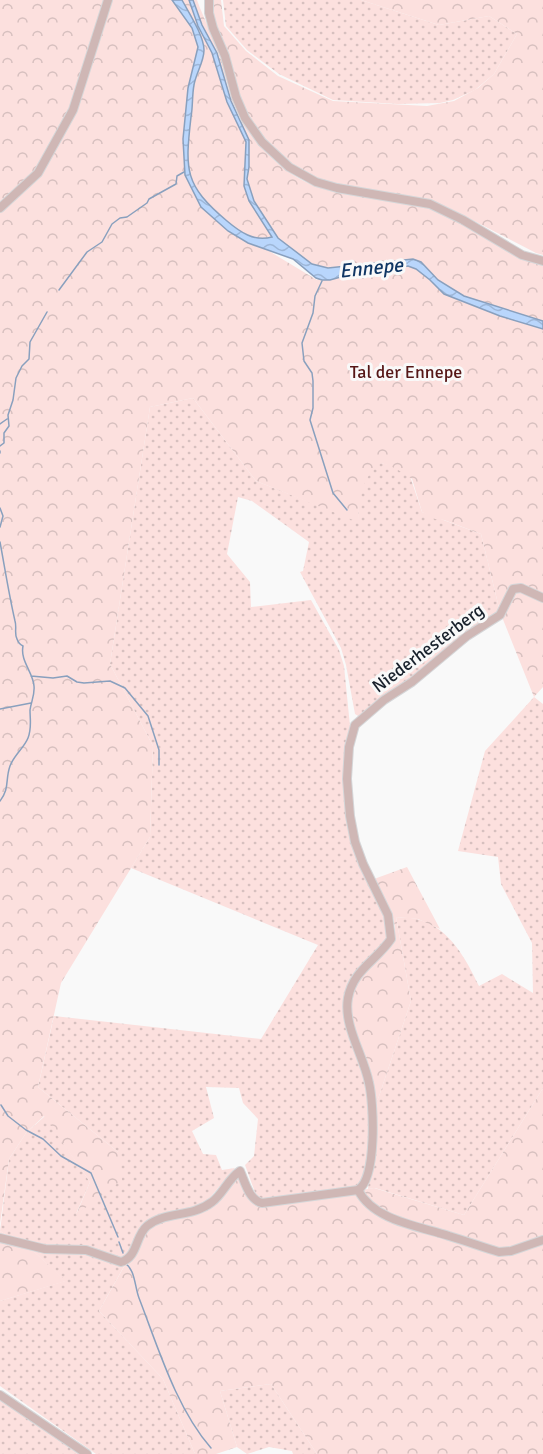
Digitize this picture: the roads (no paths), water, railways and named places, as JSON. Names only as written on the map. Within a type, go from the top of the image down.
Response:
[{"type":"street","points":[[0,208],[38,173],[73,110],[108,0]]},
{"type":"street","points":[[209,0],[211,21],[249,126],[270,150],[296,171],[316,182],[342,190],[430,204],[464,220],[522,255],[543,261]]},
{"type":"street","name":"Niederhesterberg","points":[[358,1190],[363,1187],[372,1162],[370,1084],[354,1036],[348,1001],[351,984],[363,969],[384,950],[391,939],[390,924],[363,864],[355,842],[350,816],[347,778],[349,747],[355,725],[467,636],[500,615],[513,589],[521,588],[543,598]]},
{"type":"street","points":[[0,1238],[45,1250],[86,1250],[121,1262],[126,1261],[133,1253],[142,1231],[148,1225],[158,1219],[192,1213],[213,1202],[240,1171],[256,1202],[358,1190],[376,1210],[402,1222],[499,1252],[512,1251],[543,1240]]},
{"type":"street","points":[[0,1395],[87,1454]]},
{"type":"water","name":"Ennepe","points":[[172,0],[182,0],[199,31],[204,50],[193,89],[188,164],[195,186],[202,197],[227,221],[253,237],[272,237],[249,201],[244,186],[246,142],[227,102],[212,53],[198,26],[189,0],[193,0],[202,25],[217,53],[231,101],[249,140],[247,179],[254,201],[278,238],[312,264],[328,268],[413,259],[421,262],[438,280],[464,296],[543,321],[543,329],[500,316],[444,294],[416,269],[408,266],[362,271],[322,280],[316,278],[293,259],[248,243],[228,231],[201,207],[185,175],[183,139],[188,88],[198,47],[192,28]]},
{"type":"waterway","points":[[59,290],[87,252],[102,242],[112,224],[120,218],[127,217],[147,203],[149,199],[176,184],[177,176],[184,172]]},
{"type":"waterway","points":[[322,281],[315,296],[313,313],[302,343],[304,361],[312,373],[313,381],[313,408],[310,420],[333,493],[347,510]]},
{"type":"waterway","points":[[0,446],[4,443],[4,433],[9,426],[8,415],[16,378],[22,366],[29,359],[30,342],[47,312]]},
{"type":"waterway","points":[[0,424],[7,419]]},
{"type":"waterway","points":[[0,508],[3,516],[0,527]]},
{"type":"waterway","points":[[0,542],[16,623],[16,637],[23,646],[23,657],[34,689],[29,734],[10,766],[5,792],[0,801]]},
{"type":"waterway","points":[[31,676],[53,678],[67,676],[84,683],[110,681],[125,688],[148,716],[159,750],[159,765]]},
{"type":"waterway","points":[[0,709],[31,703]]},
{"type":"waterway","points":[[1,1105],[8,1116],[26,1130],[43,1139],[61,1156],[91,1173],[118,1237]]},
{"type":"waterway","points":[[119,1242],[123,1253]]},
{"type":"waterway","points":[[126,1264],[133,1275],[139,1298],[178,1396],[211,1448]]},
{"type":"park label","name":"Tal der Ennepe","points":[[406,372]]}]
